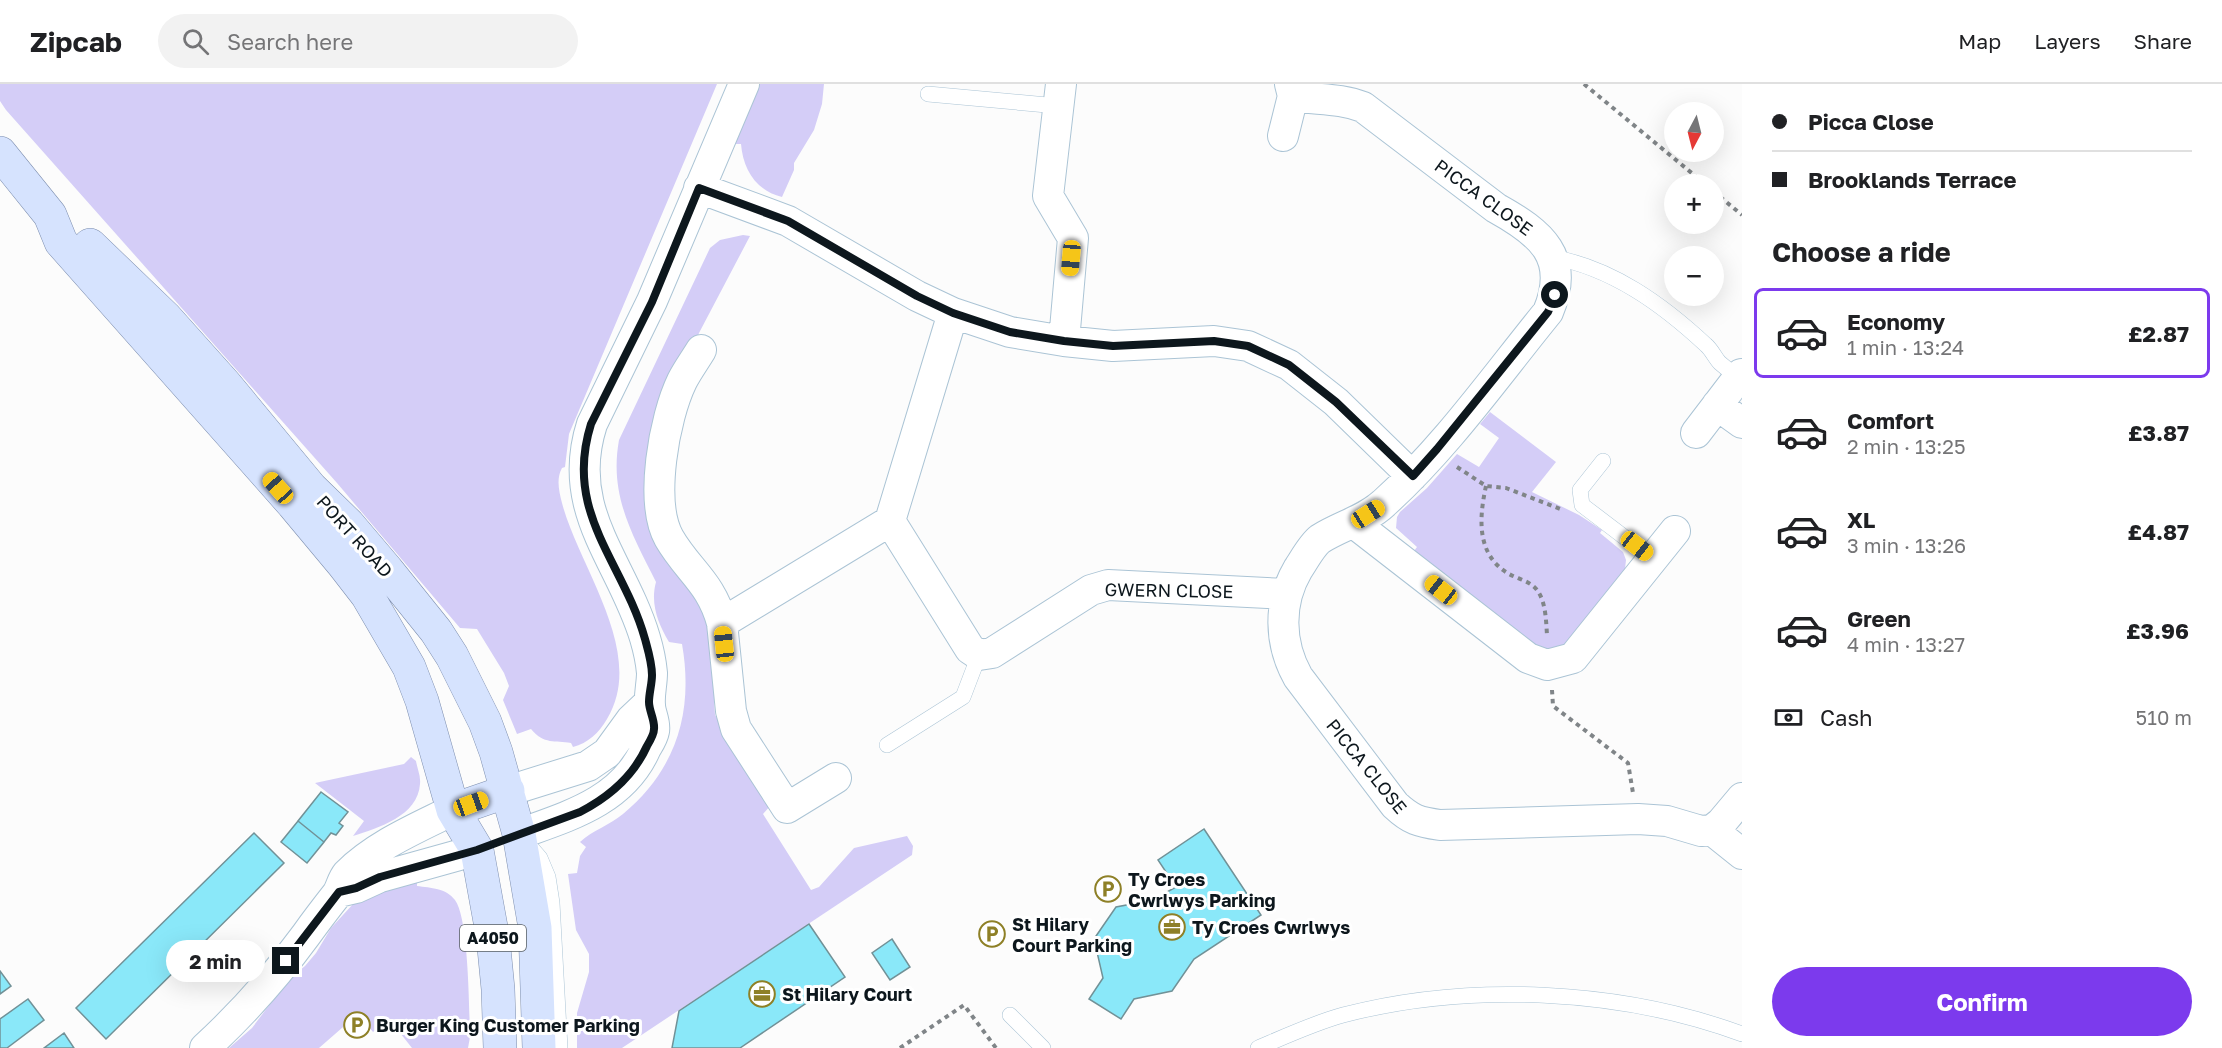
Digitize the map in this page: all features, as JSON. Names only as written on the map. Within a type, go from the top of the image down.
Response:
[{"type":"main road","name":"PORT ROAD","points":[[0,153],[50,215],[61,242],[293,504],[367,596],[409,667],[422,701],[453,810],[477,850],[493,938],[500,1048]]},
{"type":"main road","name":"PORT ROAD","points":[[50,215],[76,231],[166,318],[225,384],[311,488],[348,524],[436,631],[463,676],[496,752],[519,834],[535,928],[539,1048]]},
{"type":"main road","points":[[453,810],[508,791]]},
{"type":"main road","points":[[477,850],[519,834]]},
{"type":"street","points":[[519,834],[580,812],[594,805],[624,782],[642,758],[654,730],[649,703],[652,672],[645,638],[594,523],[585,491],[583,462],[585,444],[591,424],[652,302],[744,84]]},
{"type":"street","name":"PICCA CLOSE","points":[[1283,136],[1291,90],[1313,99],[1348,101],[1363,107],[1496,208],[1520,221],[1545,243],[1552,256],[1556,276],[1555,295],[1548,312],[1437,449],[1382,506],[1354,523],[1318,540],[1298,569],[1287,594],[1284,615],[1284,642],[1293,669],[1395,805],[1406,816],[1420,822],[1440,825],[1638,819],[1667,821],[1701,831],[1713,830]]},
{"type":"street","points":[[1060,95],[1048,196],[1073,238],[1064,341]]},
{"type":"street","points":[[699,188],[788,221],[917,296],[953,313],[1010,332],[1113,346],[1214,341],[1248,346],[1289,365],[1336,402],[1413,476]]},
{"type":"street","points":[[722,623],[890,521],[953,313]]},
{"type":"street","points":[[701,350],[682,381],[674,403],[662,457],[658,500],[663,524],[670,539],[705,584],[718,606],[722,623],[731,711],[736,729],[787,808],[836,778]]},
{"type":"street","points":[[1695,433],[1739,376]]},
{"type":"street","points":[[1718,405],[1742,423]]},
{"type":"street","points":[[890,521],[970,649],[979,655]]},
{"type":"street","points":[[1354,523],[1527,658],[1550,664],[1573,658],[1675,531]]},
{"type":"street","name":"GWERN CLOSE","points":[[979,655],[992,653],[1091,590],[1108,585],[1287,594]]},
{"type":"street","points":[[508,791],[588,766],[607,753],[631,720],[649,703]]},
{"type":"street","points":[[1742,798],[1713,830],[1742,854]]},
{"type":"street","points":[[205,1048],[257,995],[339,892],[345,876],[402,835],[453,810]]},
{"type":"street","points":[[339,892],[356,888],[380,877],[477,850]]},
{"type":"lane","points":[[928,94],[1060,95]]},
{"type":"lane","points":[[1552,256],[1572,260],[1603,272],[1638,291],[1685,327],[1708,347],[1719,362],[1739,376]]},
{"type":"lane","points":[[1603,461],[1580,490],[1582,505],[1653,559]]},
{"type":"lane","points":[[887,745],[963,697],[979,655]]},
{"type":"lane","points":[[519,834],[540,858],[548,877],[552,903],[560,1048]]},
{"type":"lane","points":[[1258,1048],[1316,1023],[1380,1006],[1487,995],[1553,996],[1636,1006],[1682,1016],[1742,1034]]},
{"type":"lane","points":[[1010,1015],[1043,1048]]},
{"type":"path","points":[[1584,84],[1693,174]]},
{"type":"path","points":[[1724,200],[1742,215]]},
{"type":"path","points":[[1437,449],[1453,464],[1486,486],[1506,488],[1532,496],[1566,511]]},
{"type":"path","points":[[1486,486],[1481,514],[1486,548],[1490,558],[1514,577],[1529,583],[1539,593],[1545,609],[1553,706],[1628,763],[1638,819]]},
{"type":"path","points":[[900,1048],[964,1005],[996,1048]]},
{"type":"shaded area","points":[[0,84],[717,84],[569,434],[565,467],[562,468],[559,476],[562,503],[570,528],[606,611],[615,639],[619,667],[617,693],[607,719],[593,737],[573,747],[571,743],[540,738],[531,729],[517,734],[503,700],[509,686],[504,673],[477,629],[460,628],[337,483],[6,110],[0,101]]},
{"type":"shaded area","points":[[757,84],[824,84],[822,104],[814,130],[794,163],[794,170],[782,197],[765,190],[752,178],[742,153],[741,144],[732,144]]},
{"type":"shaded area","points":[[743,235],[750,236],[699,333],[649,468],[705,608],[718,685],[714,701],[715,715],[768,794],[771,805],[763,814],[811,890],[819,887],[854,848],[907,836],[913,846],[912,855],[622,1048],[577,1048],[577,1013],[589,972],[589,954],[576,930],[568,874],[577,873],[580,856],[586,847],[580,842],[623,814],[656,778],[677,738],[683,716],[685,693],[682,644],[669,642],[661,628],[654,598],[656,582],[631,530],[620,496],[617,479],[619,440],[710,248],[720,240]]},
{"type":"shaded area","points":[[1490,412],[1556,462],[1532,492],[1579,515],[1602,530],[1600,533],[1623,552],[1626,560],[1625,569],[1562,650],[1544,653],[1414,551],[1417,547],[1396,528],[1400,512],[1427,488],[1457,454],[1479,467],[1499,438],[1480,424]]},
{"type":"shaded area","points":[[411,757],[416,761],[420,781],[418,795],[412,804],[395,819],[353,836],[364,821],[315,783],[404,764]]},
{"type":"shaded area","points":[[417,879],[417,886],[438,889],[447,893],[455,900],[460,910],[466,945],[470,1037],[468,1048],[412,1048],[389,1019],[373,1032],[358,1014],[319,1048],[229,1048],[252,1028],[288,980],[305,966],[331,928],[354,903]]},
{"type":"building","points":[[321,792],[348,812],[339,823],[343,826],[336,835],[331,833],[324,842],[298,821]]},
{"type":"building","points":[[298,821],[324,842],[307,863],[281,842]]},
{"type":"building","name":"Ty Croes Cwrlwys","points":[[1204,829],[1261,915],[1194,959],[1172,991],[1134,999],[1121,1019],[1089,999],[1103,978],[1094,939],[1116,907],[1153,900],[1176,887],[1158,860]]},
{"type":"building","points":[[254,833],[284,863],[106,1039],[76,1008]]},
{"type":"building","name":"St Hilary Court","points":[[809,924],[845,977],[740,1048],[672,1048],[679,1011]]},
{"type":"building","points":[[892,939],[910,967],[890,980],[872,953]]},
{"type":"building","points":[[0,971],[11,986],[0,994]]},
{"type":"building","points":[[28,999],[44,1020],[7,1048],[0,1048],[0,1019]]},
{"type":"building","points":[[64,1033],[74,1048],[44,1048]]},
{"type":"place","name":"Ty Croes Cwrlwys Parking","points":[[1108,889]]},
{"type":"place","name":"Ty Croes Cwrlwys","points":[[1172,927]]},
{"type":"place","name":"St Hilary Court Parking","points":[[992,934]]},
{"type":"place","name":"St Hilary Court","points":[[762,994]]},
{"type":"place","name":"Burger King Customer Parking","points":[[357,1025]]},
{"type":"route","points":[[286,961],[339,892],[356,888],[380,877],[477,850],[580,812],[594,805],[624,782],[642,758],[654,730],[649,703],[652,672],[639,622],[589,508],[583,462],[591,424],[652,302],[699,188],[788,221],[917,296],[953,313],[1010,332],[1113,346],[1214,341],[1248,346],[1289,365],[1336,402],[1413,476],[1548,312],[1555,295]]}]
